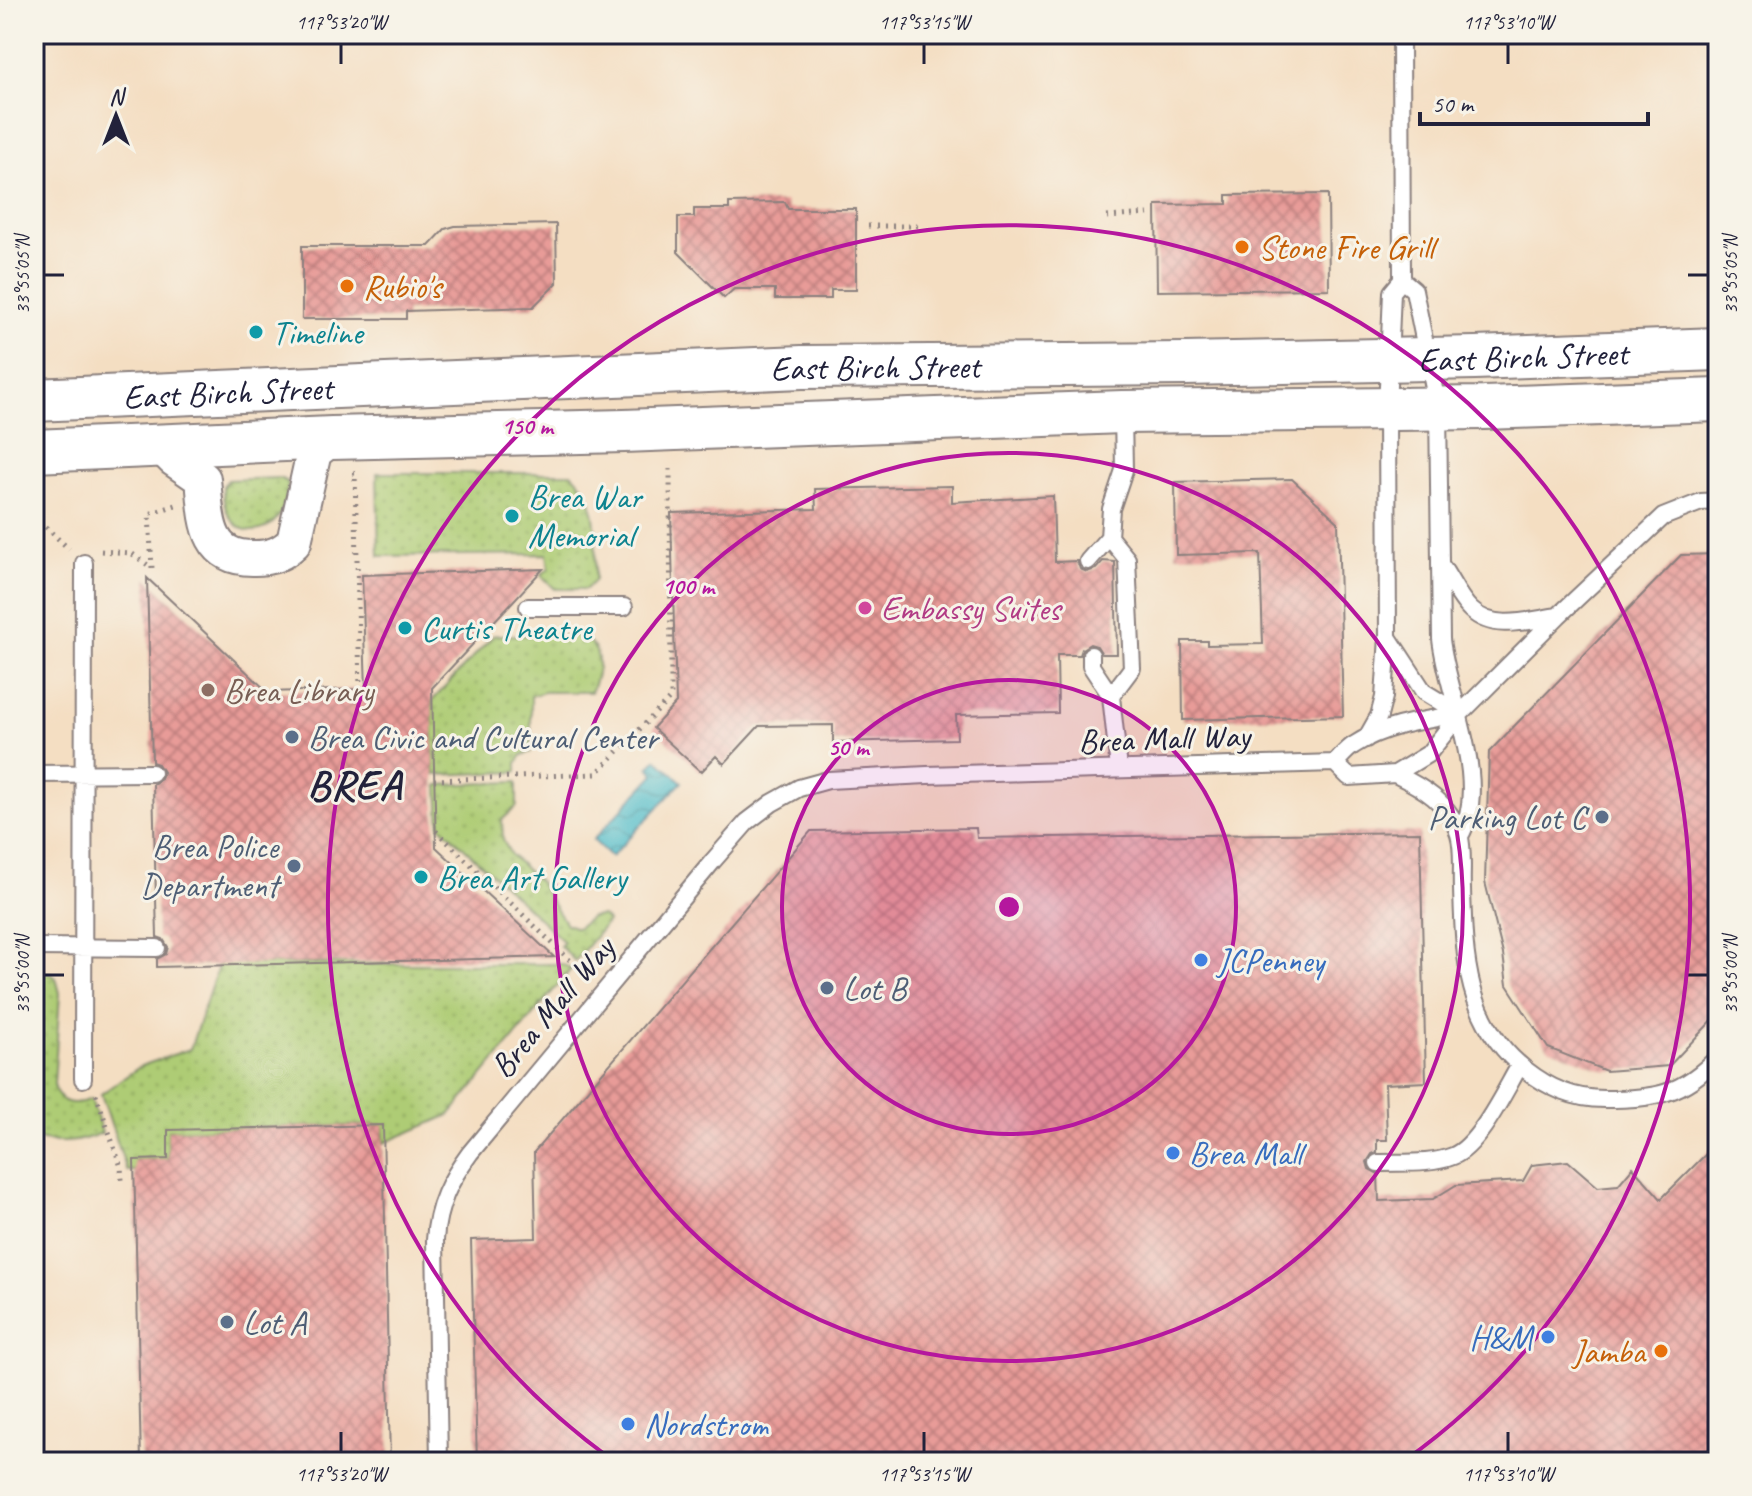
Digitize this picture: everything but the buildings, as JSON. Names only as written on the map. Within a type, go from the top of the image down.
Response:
[{"type":"street","name":"East Birch Street","points":[[34,400],[802,367],[1185,364],[1718,349]]},
{"type":"street","name":"East Birch Street","points":[[34,451],[162,447],[337,455],[624,431],[1122,412],[1718,400]]},
{"type":"street","points":[[162,447],[203,479],[209,530],[216,545],[229,554],[244,558],[265,558],[283,553],[294,542],[314,452],[337,455]]},
{"type":"lane","points":[[1401,34],[1402,280],[1392,292],[1408,359],[1438,408],[1441,639],[1444,665],[1460,714],[1471,800],[1467,823],[1460,836]]},
{"type":"lane","points":[[1366,739],[1379,716],[1384,697],[1388,637],[1387,409],[1408,359],[1414,290],[1402,280]]},
{"type":"lane","points":[[1088,561],[1109,537],[1111,509],[1124,470],[1122,412]]},
{"type":"lane","name":"Brea Mall Way","points":[[439,1462],[435,1240],[440,1207],[447,1190],[470,1153],[747,822],[772,803],[799,788],[828,780],[1335,763],[1349,777],[1395,774],[1428,754],[1460,714],[1663,517],[1701,502],[1718,501]]},
{"type":"lane","points":[[1109,537],[1127,559],[1132,668],[1111,696]]},
{"type":"lane","points":[[83,1079],[84,563]]},
{"type":"lane","points":[[1441,565],[1470,609],[1486,619],[1506,623],[1558,616]]},
{"type":"lane","points":[[528,607],[624,607]]},
{"type":"lane","points":[[1388,637],[1424,692],[1460,714]]},
{"type":"lane","points":[[1091,655],[1091,666],[1111,696],[1119,769]]},
{"type":"lane","points":[[1335,763],[1352,745],[1366,739],[1410,723],[1460,714]]},
{"type":"lane","points":[[34,774],[152,773]]},
{"type":"lane","points":[[1395,774],[1430,794],[1448,812],[1460,836],[1465,950],[1470,987],[1496,1038],[1520,1065],[1546,1086],[1575,1096],[1590,1099],[1651,1097],[1683,1088],[1718,1057]]},
{"type":"lane","points":[[34,947],[157,948]]},
{"type":"lane","points":[[1378,1163],[1451,1158],[1462,1152],[1473,1141],[1520,1065]]},
{"type":"path","points":[[1107,217],[1148,214]]},
{"type":"path","points":[[868,226],[920,226]]},
{"type":"path","points":[[337,455],[355,473],[360,689]]},
{"type":"path","points":[[434,780],[596,774],[671,697],[670,469]]},
{"type":"path","points":[[34,516],[84,563],[100,550],[131,553],[152,568],[149,514],[181,504]]},
{"type":"path","points":[[436,831],[576,966]]},
{"type":"path","points":[[83,1079],[93,1085],[121,1167],[122,1180]]},
{"type":"green space","points":[[377,473],[572,473],[582,484],[592,509],[596,537],[595,580],[586,589],[555,589],[541,575],[549,568],[547,554],[379,556]]},
{"type":"green space","points":[[279,478],[288,482],[285,503],[278,518],[267,527],[255,531],[243,529],[232,521],[225,506],[223,486],[228,480]]},
{"type":"green space","points":[[494,635],[582,636],[597,654],[596,676],[591,692],[544,692],[531,696],[531,752],[522,755],[517,763],[517,772],[434,775],[432,701]]},
{"type":"green space","points":[[517,782],[517,806],[502,820],[503,840],[511,855],[538,881],[566,924],[577,928],[591,917],[602,916],[608,921],[575,961],[560,946],[564,942],[440,825],[438,785]]},
{"type":"green space","points":[[219,964],[562,964],[571,969],[450,1115],[384,1143],[383,1125],[168,1130],[168,1159],[135,1160],[135,1171],[127,1171],[101,1094],[141,1066],[190,1049]]},
{"type":"green space","points":[[50,973],[56,978],[60,993],[56,1091],[67,1102],[91,1099],[102,1133],[76,1141],[52,1142],[34,1138],[34,975]]},
{"type":"water","points":[[657,759],[682,782],[611,857],[593,840],[655,774],[649,767]]},
{"type":"place","name":"Stone Fire Grill","points":[[1242,247]]},
{"type":"place","name":"Rubio's","points":[[347,286]]},
{"type":"place","name":"Timeline","points":[[256,332]]},
{"type":"place","name":"Brea War Memorial","points":[[512,516]]},
{"type":"place","name":"Embassy Suites","points":[[865,608]]},
{"type":"place","name":"Curtis Theatre","points":[[405,628]]},
{"type":"place","name":"Brea Library","points":[[208,690]]},
{"type":"place","name":"Brea Civic and Cultural Center","points":[[292,737]]},
{"type":"place","name":"Parking Lot C","points":[[1602,817]]},
{"type":"place","name":"Brea Police Department","points":[[294,866]]},
{"type":"place","name":"Brea Art Gallery","points":[[421,877]]},
{"type":"place","name":"JCPenney","points":[[1201,960]]},
{"type":"place","name":"Lot B","points":[[827,988]]},
{"type":"place","name":"Brea Mall","points":[[1173,1153]]},
{"type":"place","name":"Lot A","points":[[227,1322]]},
{"type":"place","name":"H&M","points":[[1548,1337]]},
{"type":"place","name":"Jamba","points":[[1661,1351]]},
{"type":"place","name":"Nordstrom","points":[[628,1424]]},
{"type":"district","name":"BREA","points":[[355,785]]}]
